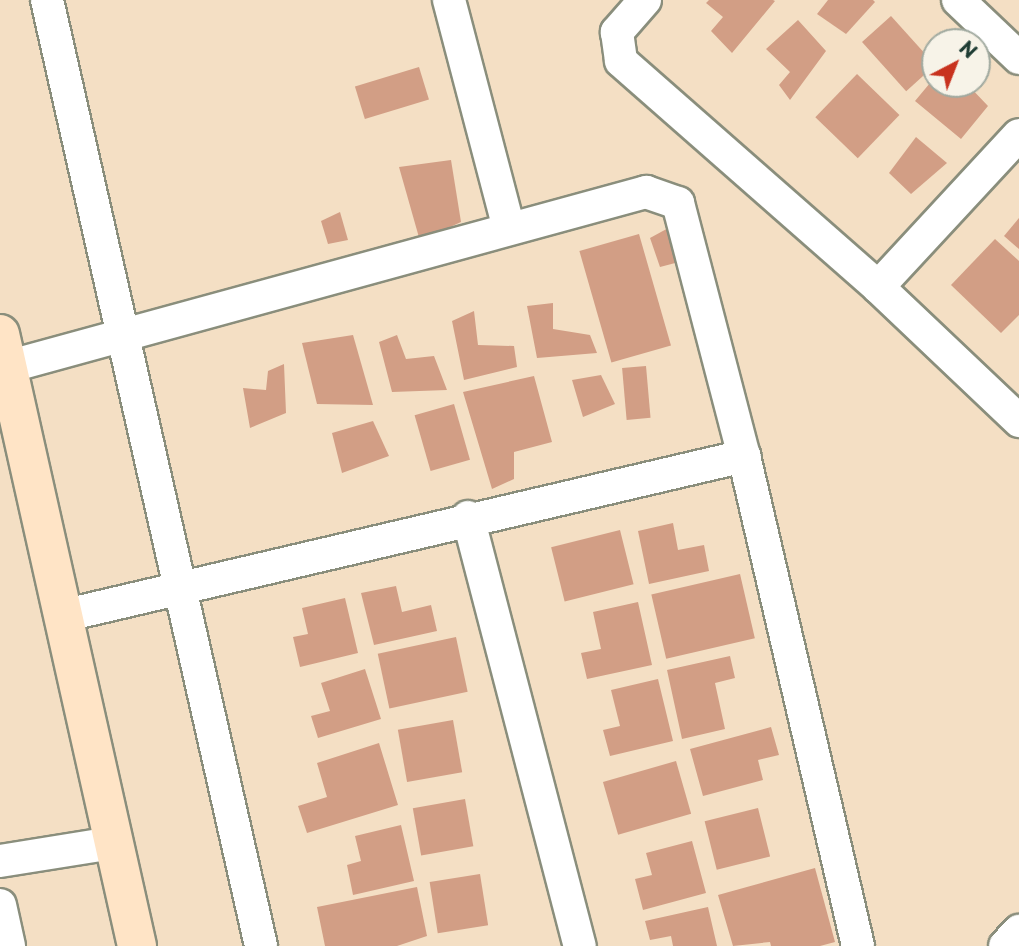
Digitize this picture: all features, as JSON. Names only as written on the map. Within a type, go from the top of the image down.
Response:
[{"type":"main road","points":[[4,351],[137,946]]},
{"type":"street","points":[[47,0],[261,946]]},
{"type":"street","points":[[449,0],[509,228]]},
{"type":"street","points":[[645,0],[617,32],[621,61],[878,287],[1019,421]]},
{"type":"street","points":[[958,0],[1019,58]]},
{"type":"street","points":[[878,287],[1019,135]]},
{"type":"street","points":[[4,351],[125,337],[646,192],[678,203],[744,456],[858,946]]},
{"type":"street","points":[[62,616],[468,517],[744,456]]},
{"type":"street","points":[[468,517],[580,946]]},
{"type":"street","points":[[0,861],[112,843]]},
{"type":"street","points":[[0,905],[9,946]]},
{"type":"street","points":[[1005,946],[1019,931]]},
{"type":"building","points":[[709,0],[775,1],[732,53],[711,31],[723,17],[706,3]]},
{"type":"building","points":[[828,0],[875,2],[846,34],[817,14]]},
{"type":"building","points":[[891,16],[921,49],[921,78],[906,91],[862,42]]},
{"type":"building","points":[[798,20],[826,51],[790,100],[779,85],[790,72],[766,49]]},
{"type":"building","points":[[419,67],[429,100],[365,119],[355,87]]},
{"type":"building","points":[[857,74],[899,115],[858,158],[815,117]]},
{"type":"building","points":[[921,94],[921,98],[980,98],[988,106],[961,139],[915,101]]},
{"type":"building","points":[[916,137],[947,163],[911,194],[889,173]]},
{"type":"building","points":[[451,160],[461,222],[420,241],[399,167]]},
{"type":"building","points":[[340,212],[348,240],[328,244],[321,221]]},
{"type":"building","points":[[1019,218],[1019,249],[1004,236]]},
{"type":"building","points":[[672,226],[679,262],[660,267],[650,238]]},
{"type":"building","points":[[639,234],[671,346],[611,363],[579,251]]},
{"type":"building","points":[[995,239],[1019,261],[1019,315],[1001,333],[951,285]]},
{"type":"building","points":[[553,303],[553,329],[590,335],[597,353],[537,358],[527,306]]},
{"type":"building","points":[[474,311],[478,345],[514,346],[517,367],[464,380],[452,321]]},
{"type":"building","points":[[353,335],[373,405],[317,404],[302,343]]},
{"type":"building","points":[[397,335],[406,359],[434,356],[447,390],[392,392],[379,342]]},
{"type":"building","points":[[284,364],[286,413],[250,428],[243,388],[266,390],[268,371]]},
{"type":"building","points":[[646,366],[651,418],[627,420],[622,368]]},
{"type":"building","points":[[601,375],[615,404],[583,417],[572,380]]},
{"type":"building","points":[[534,376],[552,442],[514,452],[514,479],[492,489],[463,392]]},
{"type":"building","points":[[454,404],[470,460],[431,471],[415,415]]},
{"type":"building","points":[[373,421],[389,456],[342,473],[332,433]]},
{"type":"building","points":[[673,523],[678,550],[704,545],[709,571],[649,584],[638,531]]},
{"type":"building","points":[[620,530],[634,584],[565,602],[551,547]]},
{"type":"building","points":[[740,574],[755,638],[666,659],[651,594]]},
{"type":"building","points":[[396,586],[402,612],[431,605],[437,631],[374,645],[361,593]]},
{"type":"building","points":[[345,598],[358,653],[300,667],[293,637],[308,634],[302,608]]},
{"type":"building","points":[[638,602],[652,665],[587,679],[581,653],[601,649],[593,612]]},
{"type":"building","points":[[456,637],[468,692],[389,708],[378,654]]},
{"type":"building","points":[[730,656],[735,678],[715,683],[725,729],[682,739],[667,670]]},
{"type":"building","points":[[365,669],[381,719],[318,738],[311,716],[330,711],[321,683]]},
{"type":"building","points":[[658,679],[673,741],[610,756],[603,730],[620,726],[611,690]]},
{"type":"building","points":[[453,720],[462,772],[407,782],[398,730]]},
{"type":"building","points":[[771,727],[779,755],[758,760],[763,780],[703,796],[690,749]]},
{"type":"building","points":[[379,743],[398,805],[307,833],[298,806],[327,797],[317,763]]},
{"type":"building","points":[[676,761],[691,814],[618,835],[603,782]]},
{"type":"building","points":[[465,799],[473,846],[421,855],[413,808]]},
{"type":"building","points":[[758,808],[770,857],[717,870],[705,821]]},
{"type":"building","points":[[401,825],[414,881],[353,895],[347,865],[361,861],[355,836]]},
{"type":"building","points":[[692,841],[706,893],[643,910],[635,879],[652,875],[646,853]]},
{"type":"building","points":[[815,868],[835,942],[820,946],[771,946],[770,942],[733,946],[718,895]]},
{"type":"building","points":[[480,874],[488,925],[438,933],[430,882]]},
{"type":"building","points":[[417,887],[427,936],[397,946],[325,946],[317,907]]},
{"type":"building","points":[[708,907],[717,946],[673,946],[671,936],[650,940],[645,921]]}]
